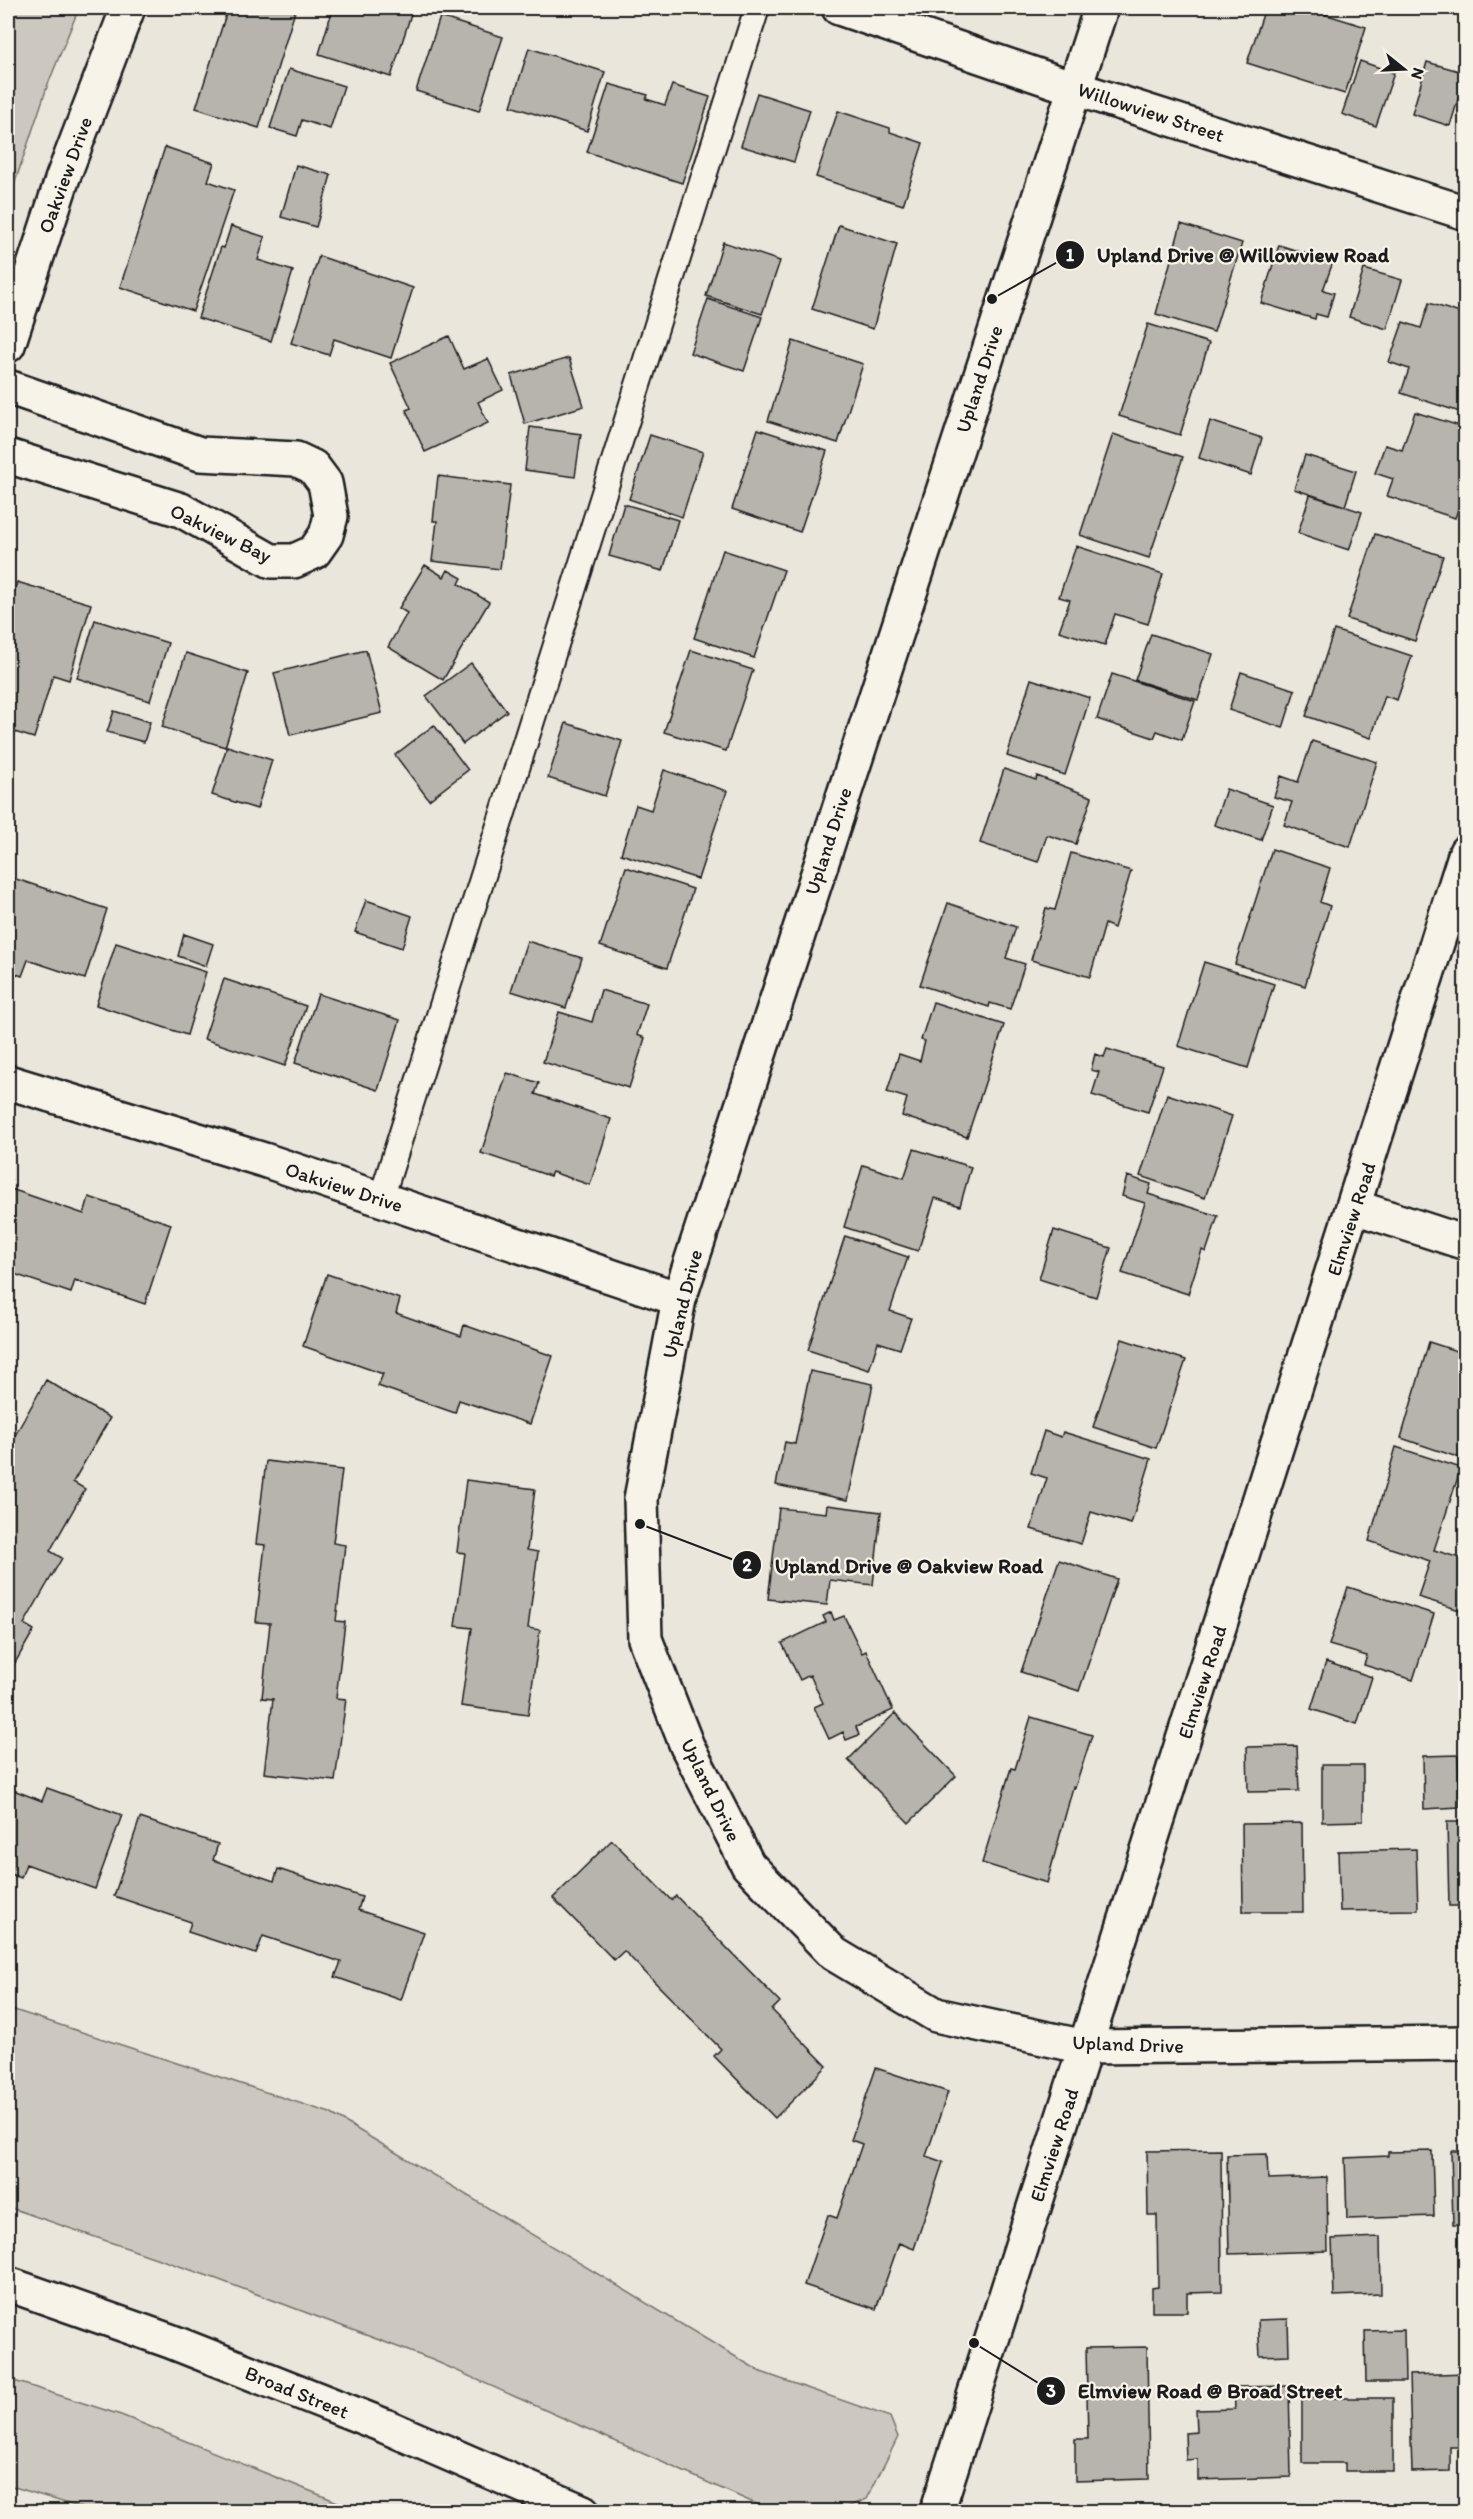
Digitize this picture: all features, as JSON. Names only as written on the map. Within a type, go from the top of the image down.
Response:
[{"type":"street","name":"Oakview Drive","points":[[8,345],[63,177],[128,8]]},
{"type":"street","name":"Willowview Street","points":[[839,8],[1074,88],[1466,213]]},
{"type":"street","name":"Upland Drive","points":[[1101,8],[678,1299],[641,1499],[645,1639],[687,1746],[748,1865],[834,1954],[936,2015],[1085,2047],[1466,2043]]},
{"type":"street","name":"Oakview Bay","points":[[8,387],[200,454],[296,459],[313,467],[325,483],[331,516],[326,535],[314,552],[294,561],[271,561],[181,510],[8,456]]},
{"type":"street","name":"Elmview Road","points":[[937,2511],[1466,852]]},
{"type":"street","name":"Oakview Drive","points":[[8,1082],[264,1160],[678,1299]]},
{"type":"street","points":[[1354,1208],[1466,1243]]},
{"type":"street","name":"Broad Street","points":[[8,2284],[181,2345],[385,2426],[583,2511]]},
{"type":"lane","points":[[381,1199],[757,8]]},
{"type":"shaded area","points":[[8,8],[79,8],[48,84],[8,203]]},
{"type":"shaded area","points":[[8,2008],[330,2113],[761,2372],[890,2417],[898,2437],[867,2499],[839,2511],[772,2511],[435,2361],[214,2278],[8,2207]]},
{"type":"shaded area","points":[[8,2379],[121,2415],[360,2511],[91,2511],[8,2485]]},
{"type":"building","points":[[228,8],[296,8],[259,128],[196,108]]},
{"type":"building","points":[[333,8],[413,8],[391,77],[319,54]]},
{"type":"building","points":[[1265,8],[1305,8],[1366,27],[1345,94],[1247,63]]},
{"type":"building","points":[[440,17],[503,37],[479,111],[416,91]]},
{"type":"building","points":[[529,48],[605,72],[587,131],[511,106]]},
{"type":"building","points":[[1360,61],[1394,73],[1376,126],[1342,114]]},
{"type":"building","points":[[1427,62],[1466,73],[1450,126],[1412,114]]},
{"type":"building","points":[[289,69],[344,86],[330,129],[302,120],[297,136],[270,128]]},
{"type":"building","points":[[609,84],[648,95],[646,99],[665,105],[672,85],[710,97],[682,183],[587,152]]},
{"type":"building","points":[[757,93],[810,110],[794,162],[741,146]]},
{"type":"building","points":[[838,111],[890,128],[890,132],[923,143],[903,205],[816,177]]},
{"type":"building","points":[[165,147],[214,163],[208,181],[234,190],[193,311],[120,287]]},
{"type":"building","points":[[296,165],[331,175],[316,227],[281,217]]},
{"type":"building","points":[[1181,224],[1242,243],[1214,332],[1156,314]]},
{"type":"building","points":[[839,225],[897,244],[873,329],[812,309]]},
{"type":"building","points":[[231,226],[265,237],[258,260],[293,271],[271,341],[198,318],[221,247],[224,248]]},
{"type":"building","points":[[723,242],[780,261],[762,314],[706,296]]},
{"type":"building","points":[[1279,245],[1333,262],[1323,290],[1334,293],[1327,317],[1316,314],[1315,319],[1261,303]]},
{"type":"building","points":[[319,256],[413,288],[391,358],[334,339],[329,355],[291,343]]},
{"type":"building","points":[[1364,269],[1402,280],[1387,329],[1349,317]]},
{"type":"building","points":[[708,299],[762,317],[744,371],[690,353]]},
{"type":"building","points":[[1429,303],[1466,315],[1466,414],[1401,393],[1409,369],[1389,362],[1403,322],[1421,328]]},
{"type":"building","points":[[1148,324],[1209,343],[1180,435],[1119,416]]},
{"type":"building","points":[[449,336],[464,369],[488,359],[503,390],[478,402],[488,423],[425,452],[406,410],[411,408],[390,363]]},
{"type":"building","points":[[793,341],[863,364],[838,443],[768,421]]},
{"type":"building","points":[[569,358],[584,406],[525,424],[511,375]]},
{"type":"building","points":[[1415,412],[1466,428],[1466,487],[1455,518],[1387,496],[1393,479],[1375,473],[1385,445],[1402,450]]},
{"type":"building","points":[[1210,421],[1262,438],[1251,475],[1199,458]]},
{"type":"building","points":[[530,427],[581,434],[575,477],[525,470]]},
{"type":"building","points":[[758,429],[827,451],[800,532],[732,509]]},
{"type":"building","points":[[1113,434],[1183,457],[1149,558],[1080,535]]},
{"type":"building","points":[[650,435],[703,452],[682,517],[629,499]]},
{"type":"building","points":[[1305,455],[1356,471],[1345,506],[1294,489]]},
{"type":"building","points":[[438,476],[510,485],[500,569],[432,561],[437,521],[433,521]]},
{"type":"building","points":[[1310,495],[1362,512],[1349,550],[1298,533]]},
{"type":"building","points":[[624,504],[678,520],[663,571],[609,556]]},
{"type":"building","points":[[1375,534],[1443,556],[1415,641],[1347,619]]},
{"type":"building","points":[[1076,546],[1163,574],[1148,624],[1115,614],[1105,645],[1059,631],[1070,600],[1059,597]]},
{"type":"building","points":[[723,550],[784,570],[754,658],[694,638]]},
{"type":"building","points":[[425,565],[444,577],[448,570],[462,578],[459,584],[489,602],[443,680],[388,647],[407,613],[399,608]]},
{"type":"building","points":[[17,582],[91,604],[69,680],[53,675],[34,738],[8,730],[8,615]]},
{"type":"building","points":[[95,620],[168,643],[150,701],[77,678]]},
{"type":"building","points":[[1334,630],[1412,656],[1397,700],[1385,696],[1371,738],[1306,716]]},
{"type":"building","points":[[1151,634],[1213,654],[1198,700],[1135,680]]},
{"type":"building","points":[[366,650],[382,713],[290,735],[274,673]]},
{"type":"building","points":[[691,650],[753,670],[726,751],[664,732]]},
{"type":"building","points":[[186,653],[248,673],[225,747],[162,727]]},
{"type":"building","points":[[471,663],[507,711],[463,744],[426,696]]},
{"type":"building","points":[[1241,672],[1295,690],[1283,728],[1229,710]]},
{"type":"building","points":[[1112,674],[1195,701],[1182,740],[1157,731],[1154,738],[1097,719]]},
{"type":"building","points":[[1031,679],[1090,698],[1065,775],[1007,756]]},
{"type":"building","points":[[114,711],[150,722],[144,742],[107,732]]},
{"type":"building","points":[[566,723],[622,741],[605,796],[548,778]]},
{"type":"building","points":[[434,725],[468,770],[429,800],[395,755]]},
{"type":"building","points":[[1312,741],[1377,762],[1350,847],[1284,825],[1292,802],[1274,797],[1281,776],[1298,782]]},
{"type":"building","points":[[227,746],[272,760],[257,809],[212,795]]},
{"type":"building","points":[[1004,769],[1036,780],[1037,776],[1092,797],[1076,844],[1047,835],[1038,862],[980,843]]},
{"type":"building","points":[[664,770],[727,791],[698,879],[621,854],[636,805],[651,810]]},
{"type":"building","points":[[1226,789],[1273,805],[1261,840],[1214,825]]},
{"type":"building","points":[[1272,849],[1330,868],[1320,902],[1330,906],[1305,986],[1235,964]]},
{"type":"building","points":[[1071,853],[1131,871],[1114,928],[1105,924],[1090,977],[1031,960],[1046,908],[1055,910]]},
{"type":"building","points":[[626,867],[693,889],[667,968],[600,946]]},
{"type":"building","points":[[13,878],[107,909],[85,979],[28,960],[22,976],[8,971],[8,895]]},
{"type":"building","points":[[366,900],[412,916],[402,948],[355,932]]},
{"type":"building","points":[[948,903],[1016,927],[1006,958],[1025,964],[1010,1009],[990,1003],[989,1007],[920,985]]},
{"type":"building","points":[[184,934],[213,944],[206,966],[178,956]]},
{"type":"building","points":[[527,941],[582,958],[566,1008],[511,991]]},
{"type":"building","points":[[116,943],[206,972],[187,1035],[96,1005]]},
{"type":"building","points":[[1204,962],[1274,984],[1248,1068],[1178,1046]]},
{"type":"building","points":[[224,979],[306,1006],[285,1066],[204,1039]]},
{"type":"building","points":[[601,990],[647,1004],[637,1035],[645,1038],[629,1088],[543,1062],[559,1012],[592,1022]]},
{"type":"building","points":[[318,994],[400,1020],[378,1090],[295,1063]]},
{"type":"building","points":[[933,1002],[1004,1025],[967,1137],[902,1116],[907,1098],[887,1092],[899,1054],[920,1061],[925,1041],[921,1040]]},
{"type":"building","points":[[1107,1049],[1163,1066],[1148,1112],[1092,1095],[1099,1072],[1091,1070],[1095,1054],[1104,1057]]},
{"type":"building","points":[[507,1073],[539,1083],[535,1094],[611,1119],[590,1185],[552,1172],[550,1176],[481,1153]]},
{"type":"building","points":[[1167,1094],[1232,1116],[1205,1198],[1140,1176]]},
{"type":"building","points":[[914,1149],[971,1167],[960,1206],[935,1198],[918,1251],[844,1227],[863,1165],[904,1178]]},
{"type":"building","points":[[1127,1176],[1151,1184],[1148,1194],[1218,1216],[1206,1252],[1202,1250],[1188,1294],[1122,1273],[1145,1203],[1122,1196]]},
{"type":"building","points":[[8,1188],[84,1214],[89,1197],[171,1224],[145,1304],[75,1280],[71,1293],[8,1272]]},
{"type":"building","points":[[1054,1230],[1111,1248],[1096,1297],[1039,1279]]},
{"type":"building","points":[[845,1236],[908,1257],[890,1311],[911,1318],[900,1349],[878,1342],[869,1370],[808,1350]]},
{"type":"building","points":[[327,1274],[400,1299],[396,1313],[461,1336],[464,1325],[553,1356],[530,1424],[459,1400],[455,1413],[378,1386],[383,1374],[303,1346]]},
{"type":"building","points":[[1122,1339],[1186,1360],[1156,1448],[1093,1427]]},
{"type":"building","points":[[1429,1342],[1466,1354],[1463,1459],[1401,1438]]},
{"type":"building","points":[[810,1371],[873,1384],[848,1500],[776,1485],[785,1442],[795,1444]]},
{"type":"building","points":[[46,1380],[110,1418],[73,1482],[85,1489],[50,1551],[62,1558],[24,1624],[34,1630],[8,1675],[8,1474],[17,1457],[8,1451],[8,1448]]},
{"type":"building","points":[[1044,1431],[1061,1437],[1063,1432],[1151,1459],[1131,1524],[1091,1512],[1081,1544],[1031,1529],[1047,1478],[1031,1473]]},
{"type":"building","points":[[1396,1447],[1461,1468],[1434,1550],[1466,1560],[1466,1612],[1418,1597],[1430,1561],[1369,1541]]},
{"type":"building","points":[[266,1461],[342,1470],[333,1543],[345,1545],[336,1621],[345,1622],[336,1698],[346,1699],[335,1781],[264,1773],[273,1699],[262,1698],[270,1623],[256,1622],[265,1545],[256,1544]]},
{"type":"building","points":[[466,1480],[535,1489],[527,1550],[538,1552],[528,1628],[540,1630],[528,1715],[461,1706],[472,1628],[455,1626],[465,1553],[457,1552]]},
{"type":"building","points":[[827,1505],[881,1512],[873,1585],[830,1580],[827,1605],[768,1599],[779,1508],[826,1513]]},
{"type":"building","points":[[1059,1560],[1117,1579],[1079,1691],[1021,1672]]},
{"type":"building","points":[[1348,1587],[1434,1614],[1413,1680],[1364,1665],[1367,1656],[1329,1645]]},
{"type":"building","points":[[831,1612],[834,1620],[844,1616],[862,1653],[866,1651],[893,1710],[856,1727],[859,1735],[846,1740],[843,1732],[829,1739],[814,1707],[823,1703],[810,1675],[800,1680],[782,1643],[826,1622],[823,1616]]},
{"type":"building","points":[[1326,1662],[1372,1677],[1357,1724],[1311,1709]]},
{"type":"building","points":[[895,1713],[956,1776],[909,1823],[848,1760]]},
{"type":"building","points":[[1031,1717],[1092,1735],[1075,1788],[1073,1787],[1047,1883],[982,1863],[1011,1768],[1015,1769]]},
{"type":"building","points":[[1297,1746],[1299,1791],[1248,1792],[1247,1747]]},
{"type":"building","points":[[1458,1755],[1460,1807],[1424,1809],[1423,1756]]},
{"type":"building","points":[[1322,1765],[1363,1765],[1363,1821],[1322,1822]]},
{"type":"building","points":[[8,1788],[42,1801],[47,1788],[122,1815],[95,1889],[26,1864],[21,1878],[8,1873]]},
{"type":"building","points":[[140,1818],[218,1844],[213,1860],[274,1881],[278,1869],[362,1897],[358,1910],[424,1932],[401,2000],[335,1977],[341,1962],[263,1936],[256,1954],[188,1932],[191,1922],[114,1896]]},
{"type":"building","points":[[1447,1822],[1466,1822],[1466,1906],[1449,1906]]},
{"type":"building","points":[[1302,1823],[1303,1912],[1243,1912],[1242,1824]]},
{"type":"building","points":[[612,1840],[671,1900],[676,1896],[780,2002],[772,2010],[827,2066],[775,2118],[714,2056],[721,2049],[624,1951],[614,1960],[553,1898]]},
{"type":"building","points":[[1416,1849],[1418,1910],[1340,1911],[1338,1851]]},
{"type":"building","points":[[876,2068],[948,2092],[926,2156],[943,2162],[914,2249],[899,2243],[876,2309],[804,2285],[828,2215],[837,2218],[862,2144],[851,2140]]},
{"type":"building","points":[[1221,2150],[1222,2292],[1187,2293],[1187,2312],[1152,2312],[1152,2288],[1158,2287],[1157,2215],[1148,2215],[1147,2151]]},
{"type":"building","points":[[1432,2151],[1434,2216],[1347,2219],[1345,2158],[1388,2156],[1388,2152]]},
{"type":"building","points":[[1451,2151],[1466,2151],[1466,2225],[1453,2225]]},
{"type":"building","points":[[1267,2154],[1268,2179],[1327,2177],[1328,2251],[1229,2254],[1227,2155]]},
{"type":"building","points":[[1380,2237],[1381,2294],[1334,2296],[1332,2239]]},
{"type":"building","points":[[1288,2319],[1289,2355],[1260,2356],[1258,2320]]},
{"type":"building","points":[[1404,2330],[1405,2382],[1366,2382],[1365,2331]]},
{"type":"building","points":[[1147,2347],[1149,2479],[1075,2481],[1075,2439],[1088,2439],[1086,2348]]},
{"type":"building","points":[[1466,2373],[1466,2447],[1450,2447],[1450,2471],[1412,2472],[1409,2375]]},
{"type":"building","points":[[1289,2386],[1291,2477],[1198,2480],[1198,2459],[1186,2460],[1185,2433],[1197,2432],[1196,2410],[1235,2409],[1234,2387]]},
{"type":"building","points":[[1302,2398],[1393,2398],[1393,2471],[1345,2471],[1345,2463],[1302,2463]]},
{"type":"place","name":"Upland Drive @ Willowview Road","points":[[992,299]]},
{"type":"place","name":"Upland Drive @ Oakview Road","points":[[640,1524]]},
{"type":"place","name":"Elmview Road @ Broad Street","points":[[974,2343]]}]
